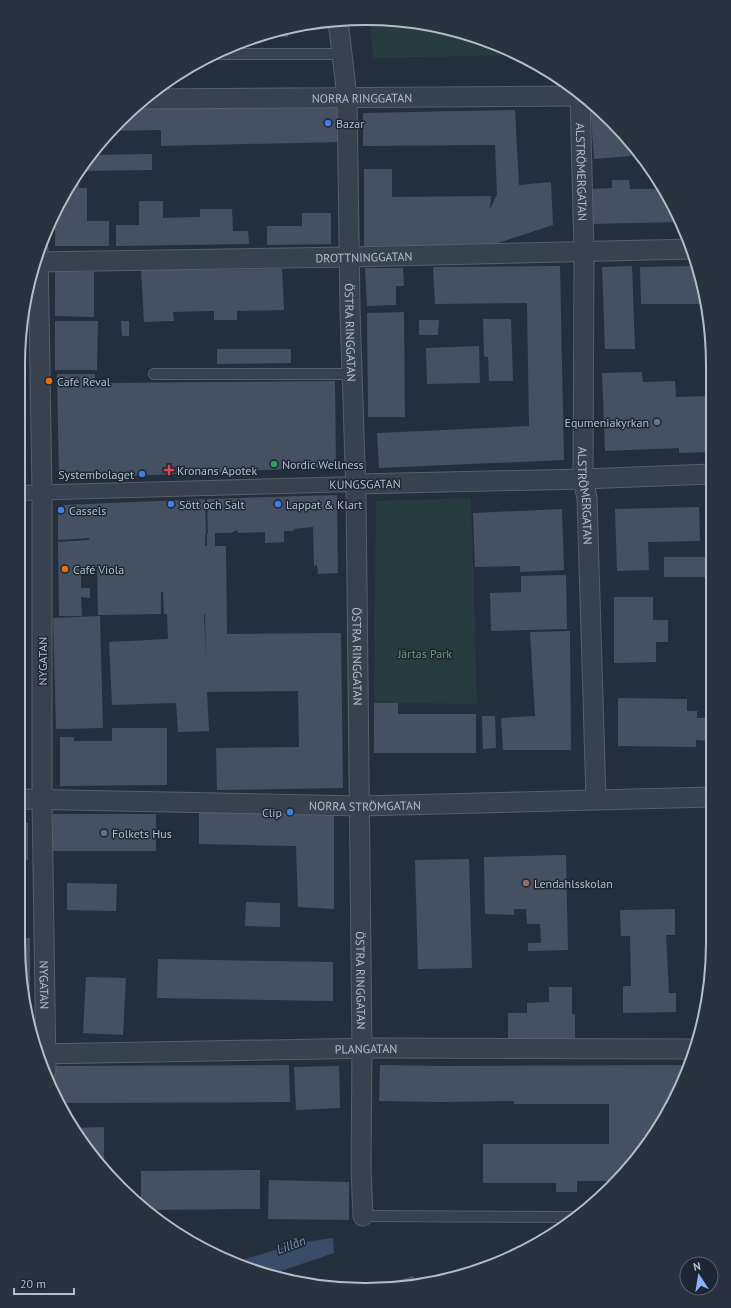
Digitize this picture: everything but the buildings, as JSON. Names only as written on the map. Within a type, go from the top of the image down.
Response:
[{"type":"street","name":"ÖSTRA RINGGATAN","points":[[339,26],[347,97],[355,484],[360,806],[362,1049],[361,1168],[363,1216]]},
{"type":"street","name":"NORRA RINGGATAN","points":[[153,99],[574,96]]},
{"type":"street","name":"ALSTRÖMERGATAN","points":[[580,101],[584,251],[583,479],[588,498],[596,799]]},
{"type":"street","name":"DROTTNINGGATAN","points":[[42,258],[350,257],[685,249]]},
{"type":"street","name":"NYGATAN","points":[[37,276],[42,492],[43,1052]]},
{"type":"street","name":"KUNGSGATAN","points":[[25,493],[583,479],[706,474]]},
{"type":"street","name":"NORRA STRÖMGATAN","points":[[25,799],[360,806],[596,799],[706,798]]},
{"type":"street","name":"PLANGATAN","points":[[46,1060],[376,1048],[689,1049]]},
{"type":"lane","points":[[228,54],[342,54]]},
{"type":"lane","points":[[154,374],[352,374]]},
{"type":"lane","points":[[363,1216],[567,1217]]},
{"type":"green space","points":[[370,25],[410,28],[432,32],[475,43],[505,55],[374,58]]},
{"type":"green space","name":"Järtas Park","points":[[471,498],[477,704],[374,703],[376,501]]},
{"type":"water","points":[[333,1238],[334,1253],[279,1272],[243,1260],[298,1243]]},
{"type":"place","name":"Bazar","points":[[328,123]]},
{"type":"place","name":"Café Reval","points":[[49,381]]},
{"type":"place","name":"Equmeniakyrkan","points":[[657,422]]},
{"type":"place","name":"Nordic Wellness","points":[[274,464]]},
{"type":"place","name":"Kronans Apotek","points":[[169,470]]},
{"type":"place","name":"Systembolaget","points":[[142,474]]},
{"type":"place","name":"Sött och Salt","points":[[171,504]]},
{"type":"place","name":"Lappat & Klart","points":[[278,504]]},
{"type":"place","name":"Cassels","points":[[61,510]]},
{"type":"place","name":"Café Viola","points":[[65,569]]},
{"type":"place","name":"Clip","points":[[290,812]]},
{"type":"place","name":"Folkets Hus","points":[[104,833]]},
{"type":"place","name":"Lendahlsskolan","points":[[526,883]]},
{"type":"water label","name":"Lillån","points":[[291,1245]]}]
